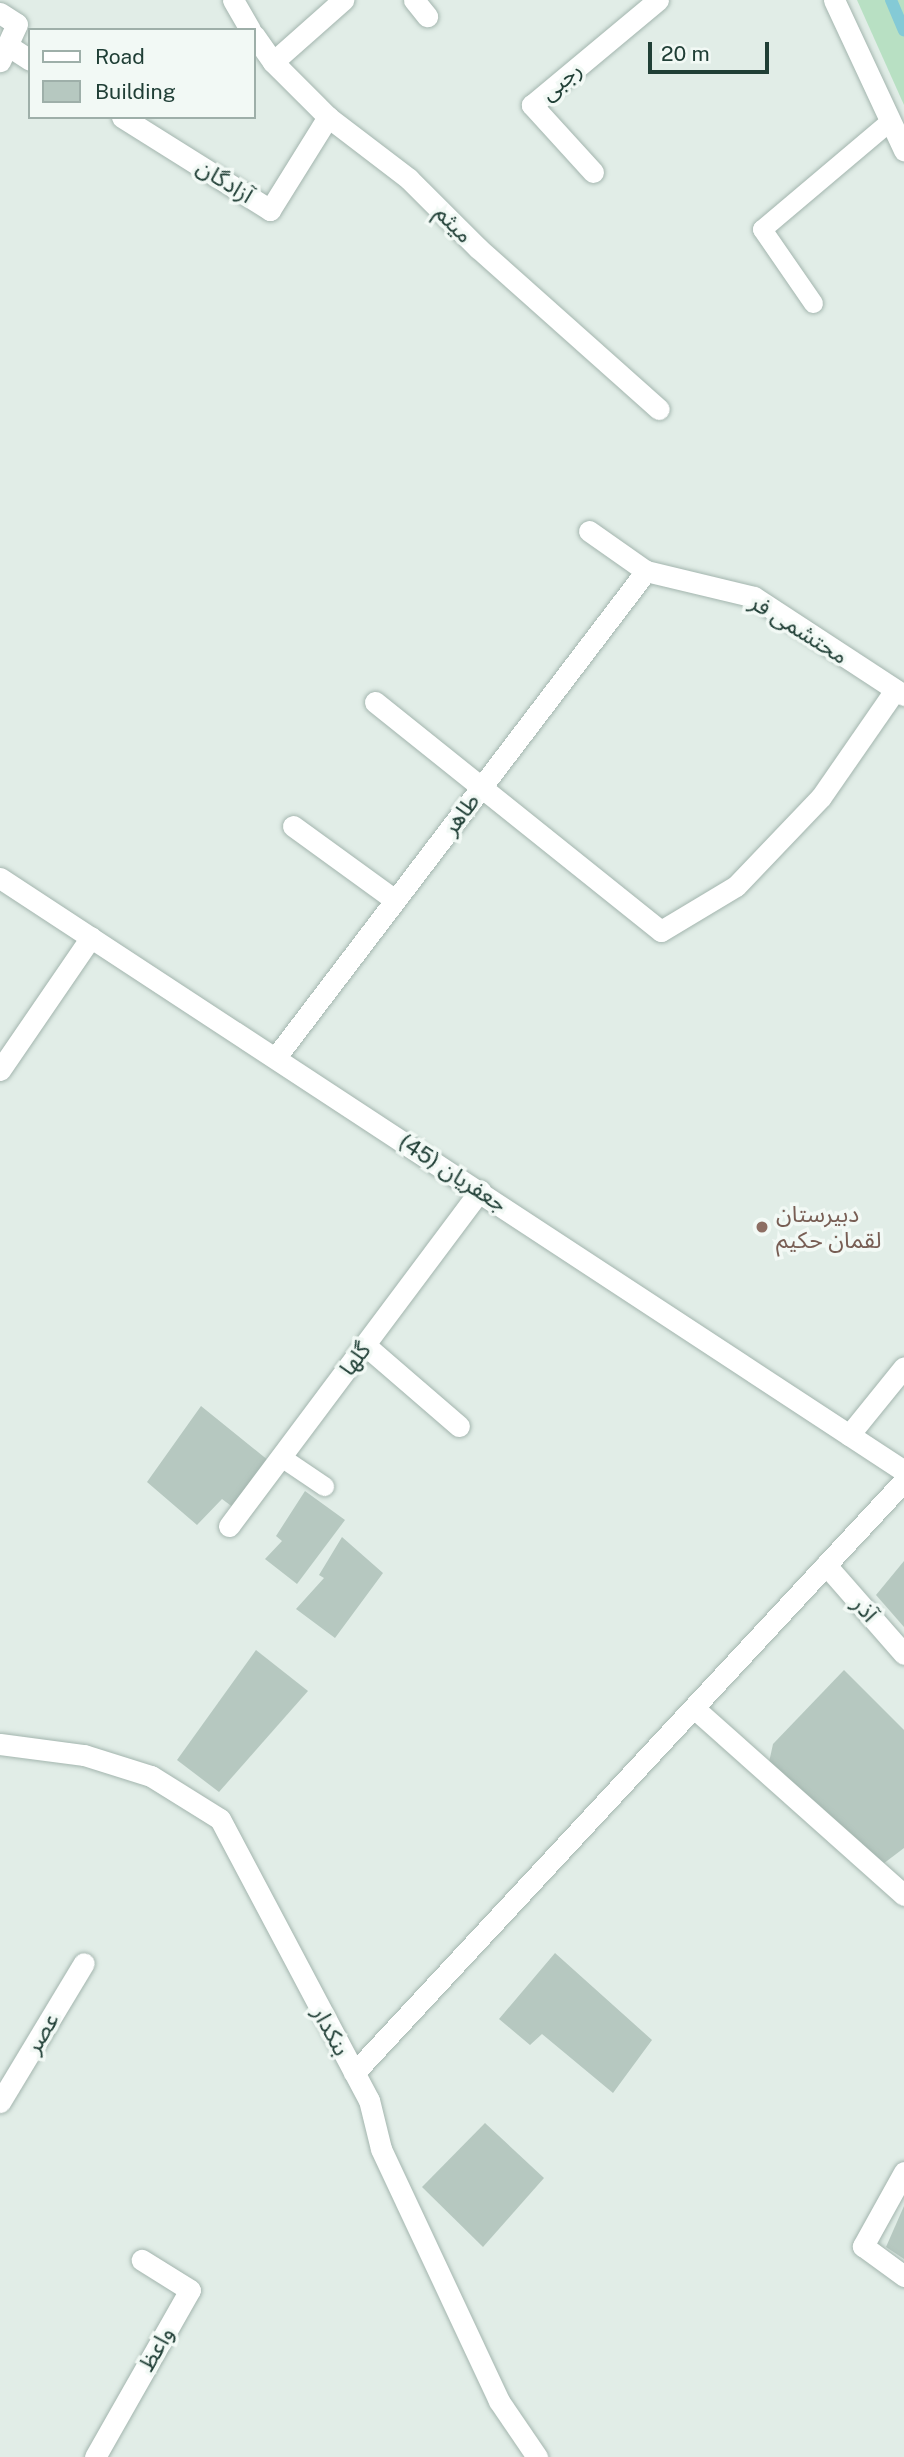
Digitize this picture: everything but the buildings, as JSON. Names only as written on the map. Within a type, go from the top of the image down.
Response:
[{"type":"street","points":[[233,0],[249,28]]},
{"type":"street","points":[[273,62],[343,0]]},
{"type":"street","name":"رجبی","points":[[593,172],[532,105],[659,0]]},
{"type":"street","points":[[834,0],[904,150]]},
{"type":"street","points":[[8,19],[3,53],[28,59]]},
{"type":"street","name":"میثم","points":[[256,38],[273,62],[328,117],[409,179],[478,248],[659,409]]},
{"type":"street","name":"آزادگان","points":[[125,119],[270,210],[328,117]]},
{"type":"street","points":[[589,531],[646,571]]},
{"type":"street","name":"محتشمی فر","points":[[646,571],[754,597],[900,692]]},
{"type":"street","name":"طاهر","points":[[276,1057],[646,571]]},
{"type":"street","points":[[375,702],[480,789],[661,931],[736,886],[821,797],[900,692]]},
{"type":"street","points":[[293,826],[395,900]]},
{"type":"street","name":"جعفریان (45)","points":[[0,878],[904,1471]]},
{"type":"street","points":[[0,1070],[90,937]]},
{"type":"street","name":"گلها","points":[[229,1527],[480,1191]]},
{"type":"street","points":[[365,1345],[459,1426]]},
{"type":"street","points":[[849,1435],[904,1367]]},
{"type":"street","points":[[354,2073],[904,1481]]},
{"type":"street","name":"آذر","points":[[826,1565],[904,1654]]},
{"type":"street","points":[[694,1708],[904,1895]]},
{"type":"street","name":"بنکدار","points":[[0,1744],[84,1755],[151,1776],[220,1819],[369,2100],[381,2149],[499,2402],[537,2457]]},
{"type":"street","name":"عصر","points":[[0,2102],[84,1964]]},
{"type":"street","points":[[904,2172],[863,2246],[904,2276]]},
{"type":"street","name":"واعظ","points":[[95,2457],[190,2291],[142,2260]]},
{"type":"lane","points":[[813,303],[762,229],[890,121]]},
{"type":"lane","points":[[281,1457],[324,1486]]},
{"type":"green space","points":[[857,0],[904,0],[904,105]]},
{"type":"waterway","points":[[891,0],[904,30]]},
{"type":"place","name":"دبیرستان لقمان حکیم","points":[[762,1227]]}]
